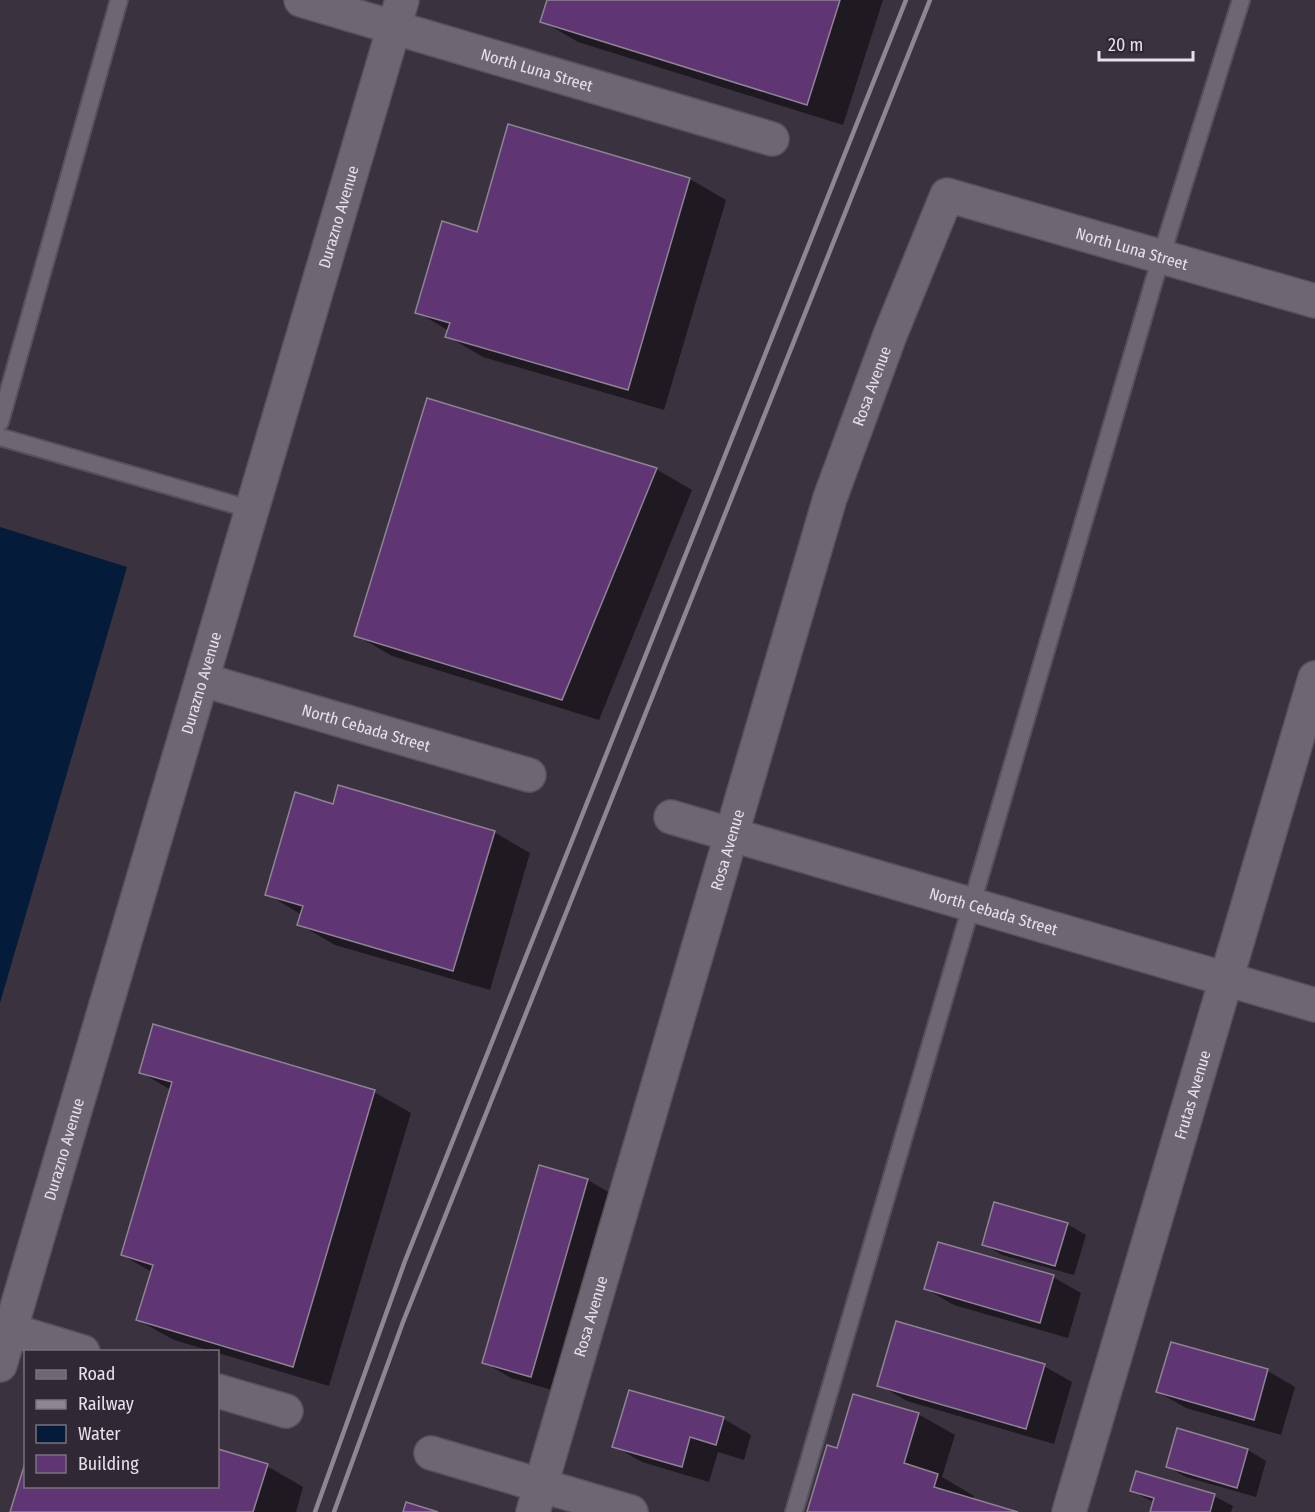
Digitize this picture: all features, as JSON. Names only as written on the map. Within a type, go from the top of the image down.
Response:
[{"type":"street","name":"North Luna Street","points":[[301,0],[398,14],[772,139]]},
{"type":"street","name":"Durazno Avenue","points":[[0,1365],[5,1329],[203,680],[398,14]]},
{"type":"street","name":"North Luna Street","points":[[947,195],[1315,301]]},
{"type":"street","name":"Rosa Avenue","points":[[538,1499],[830,498],[890,335],[947,195]]},
{"type":"street","name":"Frutas Avenue","points":[[1070,1512],[1315,678]]},
{"type":"street","name":"North Cebada Street","points":[[203,680],[529,776]]},
{"type":"street","name":"North Cebada Street","points":[[671,817],[1315,1005]]},
{"type":"street","points":[[5,1329],[76,1350]]},
{"type":"street","points":[[219,1391],[286,1411]]},
{"type":"street","points":[[431,1453],[538,1499],[631,1512]]},
{"type":"lane","points":[[0,422],[119,0]]},
{"type":"lane","points":[[794,1512],[1161,257],[1241,0]]},
{"type":"lane","points":[[0,437],[253,510]]},
{"type":"water","points":[[0,527],[127,567],[0,1003]]},
{"type":"building","points":[[547,0],[840,0],[807,105],[540,22]]},
{"type":"building","points":[[508,124],[690,178],[628,390],[445,337],[450,323],[415,313],[442,221],[477,232]]},
{"type":"building","points":[[427,398],[657,468],[562,700],[354,636]]},
{"type":"building","points":[[338,785],[495,831],[453,971],[297,925],[303,906],[265,895],[295,792],[333,804]]},
{"type":"building","points":[[153,1024],[375,1090],[293,1367],[136,1320],[153,1265],[121,1255],[172,1082],[139,1073]]},
{"type":"building","points":[[539,1165],[588,1179],[531,1377],[482,1363]]},
{"type":"building","points":[[994,1202],[1068,1223],[1055,1266],[982,1245]]},
{"type":"building","points":[[938,1242],[1054,1275],[1040,1323],[924,1289]]},
{"type":"building","points":[[896,1321],[1045,1364],[1026,1429],[877,1386]]},
{"type":"building","points":[[1171,1342],[1268,1369],[1254,1420],[1156,1392]]},
{"type":"building","points":[[629,1390],[724,1417],[716,1445],[690,1437],[682,1467],[612,1447]]},
{"type":"building","points":[[853,1394],[919,1413],[904,1463],[938,1474],[934,1487],[1018,1512],[807,1512],[827,1445],[837,1448]]},
{"type":"building","points":[[1177,1428],[1248,1449],[1237,1488],[1166,1467]]},
{"type":"building","points":[[219,1449],[268,1464],[253,1512],[10,1512],[24,1466],[24,1488],[219,1488]]},
{"type":"building","points":[[1136,1471],[1215,1494],[1210,1512],[1150,1512],[1154,1498],[1130,1491]]},
{"type":"building","points":[[406,1502],[438,1512],[403,1512]]},
{"type":"railway","points":[[315,1512],[405,1261],[906,0]]},
{"type":"railway","points":[[334,1512],[403,1322],[930,0]]}]
